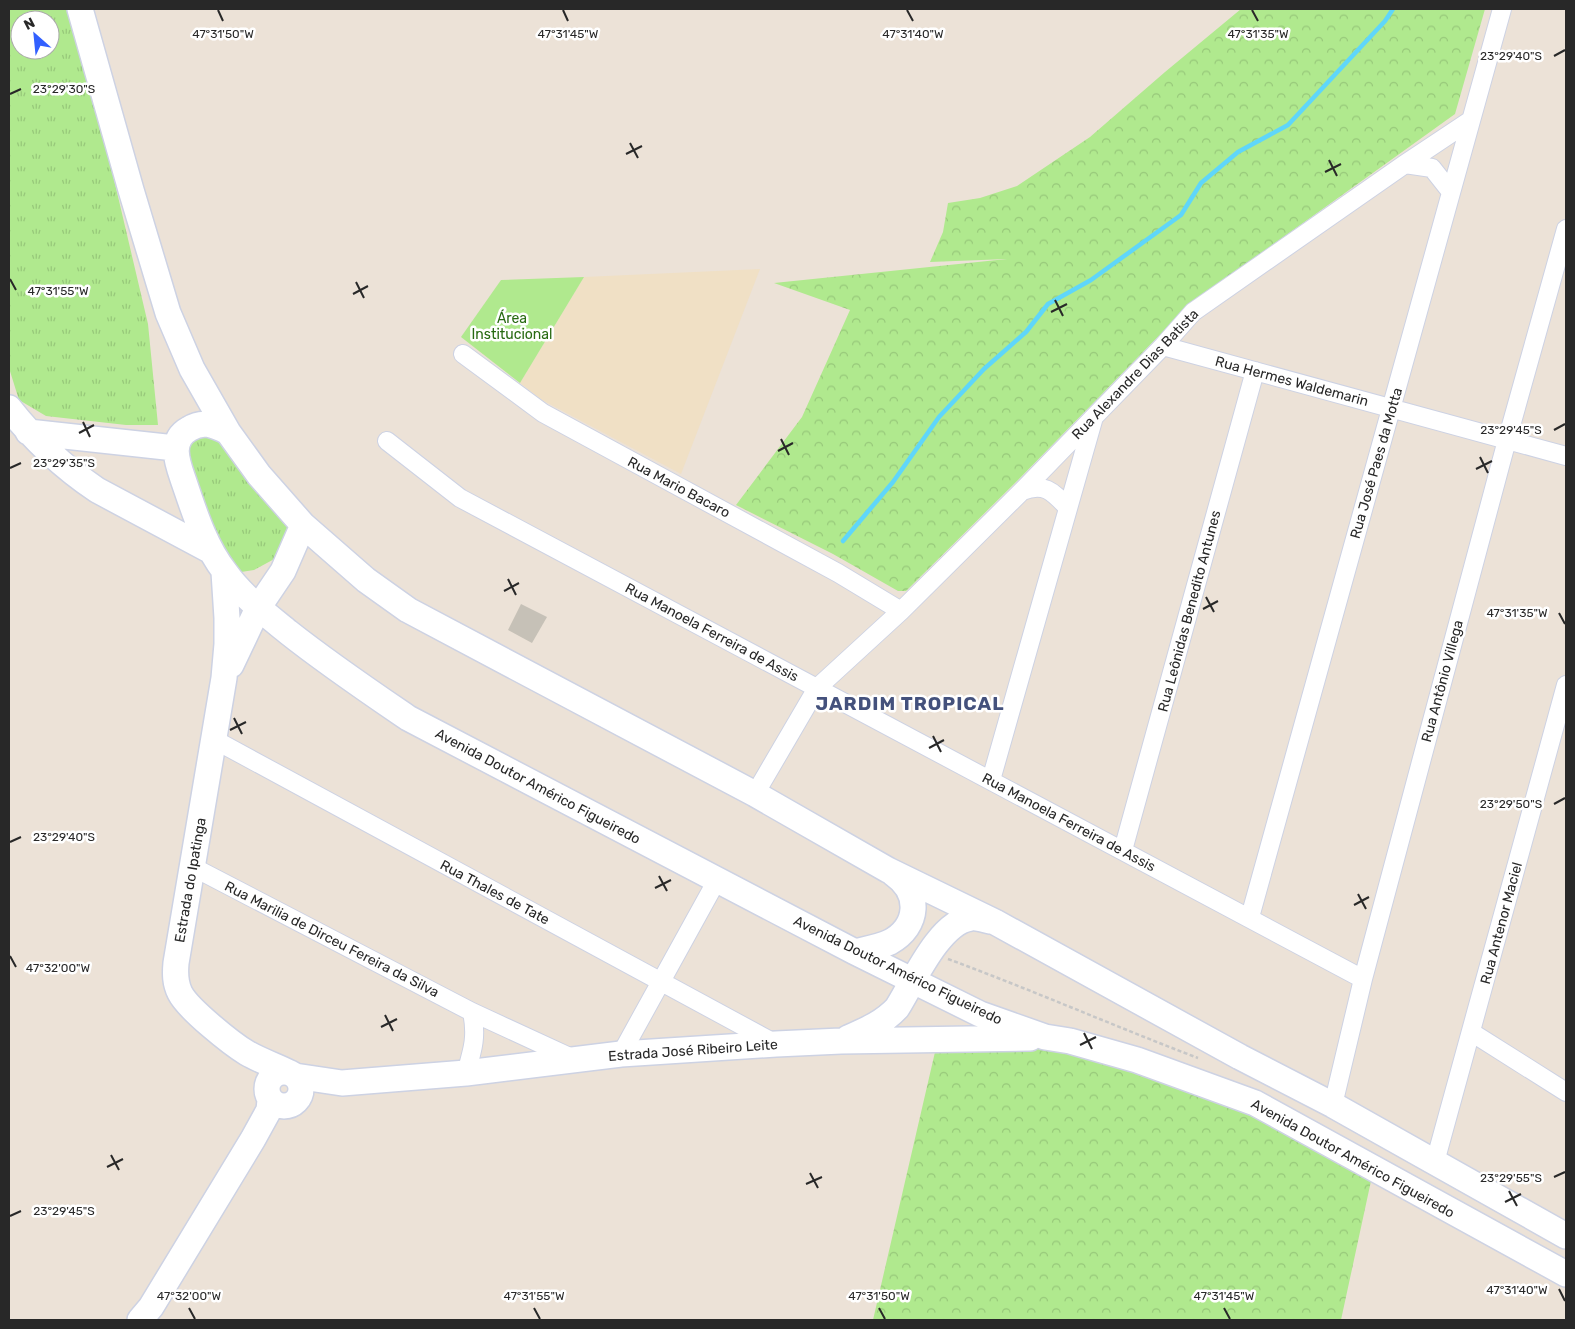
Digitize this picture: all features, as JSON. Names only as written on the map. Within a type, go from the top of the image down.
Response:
[{"type":"main road","points":[[80,9],[130,190],[168,313],[192,370],[228,432],[259,475],[303,526],[366,580],[408,610],[755,794],[888,870],[995,922],[1240,1057],[1333,1105],[1566,1236]]},
{"type":"main road","name":"Avenida Doutor Américo Figueiredo","points":[[9,408],[28,432],[60,462],[97,490],[211,552]]},
{"type":"main road","points":[[28,432],[175,448],[179,437],[188,429],[201,424],[211,424],[228,432]]},
{"type":"main road","name":"Avenida Doutor Américo Figueiredo","points":[[175,448],[176,460],[211,552],[228,576],[258,608],[347,677],[408,718],[855,952],[980,1014],[1045,1038],[1070,1041],[1137,1060],[1255,1103],[1566,1274]]},
{"type":"main road","points":[[258,608],[283,571],[303,526]]},
{"type":"main road","points":[[228,576],[255,583],[266,580],[283,571]]},
{"type":"main road","name":"Estrada do Ipatinga","points":[[228,576],[224,678],[176,963],[175,980],[180,994],[189,1006],[246,1052],[292,1074]]},
{"type":"main road","name":"Estrada do Ipatinga","points":[[224,678],[258,608]]},
{"type":"main road","points":[[855,952],[879,947],[892,941],[909,924],[913,915],[913,900],[909,891],[901,879],[888,870]]},
{"type":"main road","points":[[842,1041],[890,1016],[914,980],[928,953],[955,924],[972,918],[995,922]]},
{"type":"main road","points":[[943,935],[937,952],[937,968],[950,998]]},
{"type":"main road","name":"Estrada José Ribeiro Leite","points":[[140,1320],[151,1307],[253,1139],[277,1115],[276,1098],[342,1083],[466,1073],[621,1054],[842,1041],[1045,1038]]},
{"type":"main road","name":"Estrada do Ipatinga","points":[[246,1052],[276,1098]]},
{"type":"main road","points":[[276,1098],[300,1097],[302,1091],[299,1080],[292,1074]]},
{"type":"main road","name":"Estrada José Ribeiro Leite","points":[[292,1074],[342,1083]]},
{"type":"street","name":"Rua José Paes da Motta","points":[[1250,917],[1502,9]]},
{"type":"street","name":"Rua Alexandre Dias Batista","points":[[755,794],[817,688],[902,611],[1022,491],[1163,346],[1193,312],[1471,120]]},
{"type":"street","points":[[1405,164],[1432,168],[1451,192]]},
{"type":"street","name":"Rua Antônio Villega","points":[[1333,1105],[1363,979],[1507,440],[1566,229]]},
{"type":"street","name":"Rua Hermes Waldemarin","points":[[1163,346],[1566,456]]},
{"type":"street","name":"Rua Mario Bacaro","points":[[463,354],[543,414],[838,573],[902,611]]},
{"type":"street","name":"Rua Leônidas Benedito Antunes","points":[[1122,850],[1255,371]]},
{"type":"street","points":[[991,780],[1095,415]]},
{"type":"street","name":"Rua Manoela Ferreira de Assis","points":[[387,441],[460,498],[1250,917],[1363,979]]},
{"type":"street","points":[[1022,491],[1034,486],[1045,488],[1055,494],[1068,508]]},
{"type":"street","name":"Rua Antenor Maciel","points":[[1435,1162],[1566,685]]},
{"type":"street","name":"Rua Thales de Tate","points":[[215,740],[776,1044]]},
{"type":"street","name":"Rua Marilia de Dirceu Fereira da Silva","points":[[192,867],[472,1012],[576,1060]]},
{"type":"street","points":[[621,1054],[717,880]]},
{"type":"street","points":[[466,1073],[476,1029],[472,1012]]},
{"type":"street","points":[[1471,1032],[1566,1091]]},
{"type":"shaded area","points":[[760,269],[681,474],[542,400],[520,383],[584,277]]},
{"type":"green space","points":[[9,9],[67,9],[100,120],[148,324],[158,425],[126,425],[46,416],[19,400],[9,368]]},
{"type":"green space","points":[[1241,9],[1485,9],[1455,114],[1189,305],[1018,480],[906,591],[898,591],[833,554],[736,505],[802,417],[850,310],[774,283],[1007,259],[930,262],[943,232],[948,203],[980,198],[1017,186],[1090,137]]},
{"type":"green space","name":"Área Institucional","points":[[584,277],[520,383],[461,337],[501,280]]},
{"type":"green space","points":[[211,428],[291,529],[278,557],[254,570],[241,572],[227,557],[201,506],[187,461],[187,437]]},
{"type":"green space","points":[[1026,1046],[1123,1065],[1258,1117],[1371,1181],[1341,1320],[873,1320],[935,1052]]},
{"type":"building","points":[[521,604],[547,617],[532,643],[508,630]]},
{"type":"waterway","points":[[843,541],[893,482],[939,417],[984,369],[1026,332],[1048,304],[1091,280],[1181,215],[1201,183],[1238,152],[1288,125],[1385,21],[1393,9]]},
{"type":"district","name":"JARDIM TROPICAL","points":[[910,703]]}]
